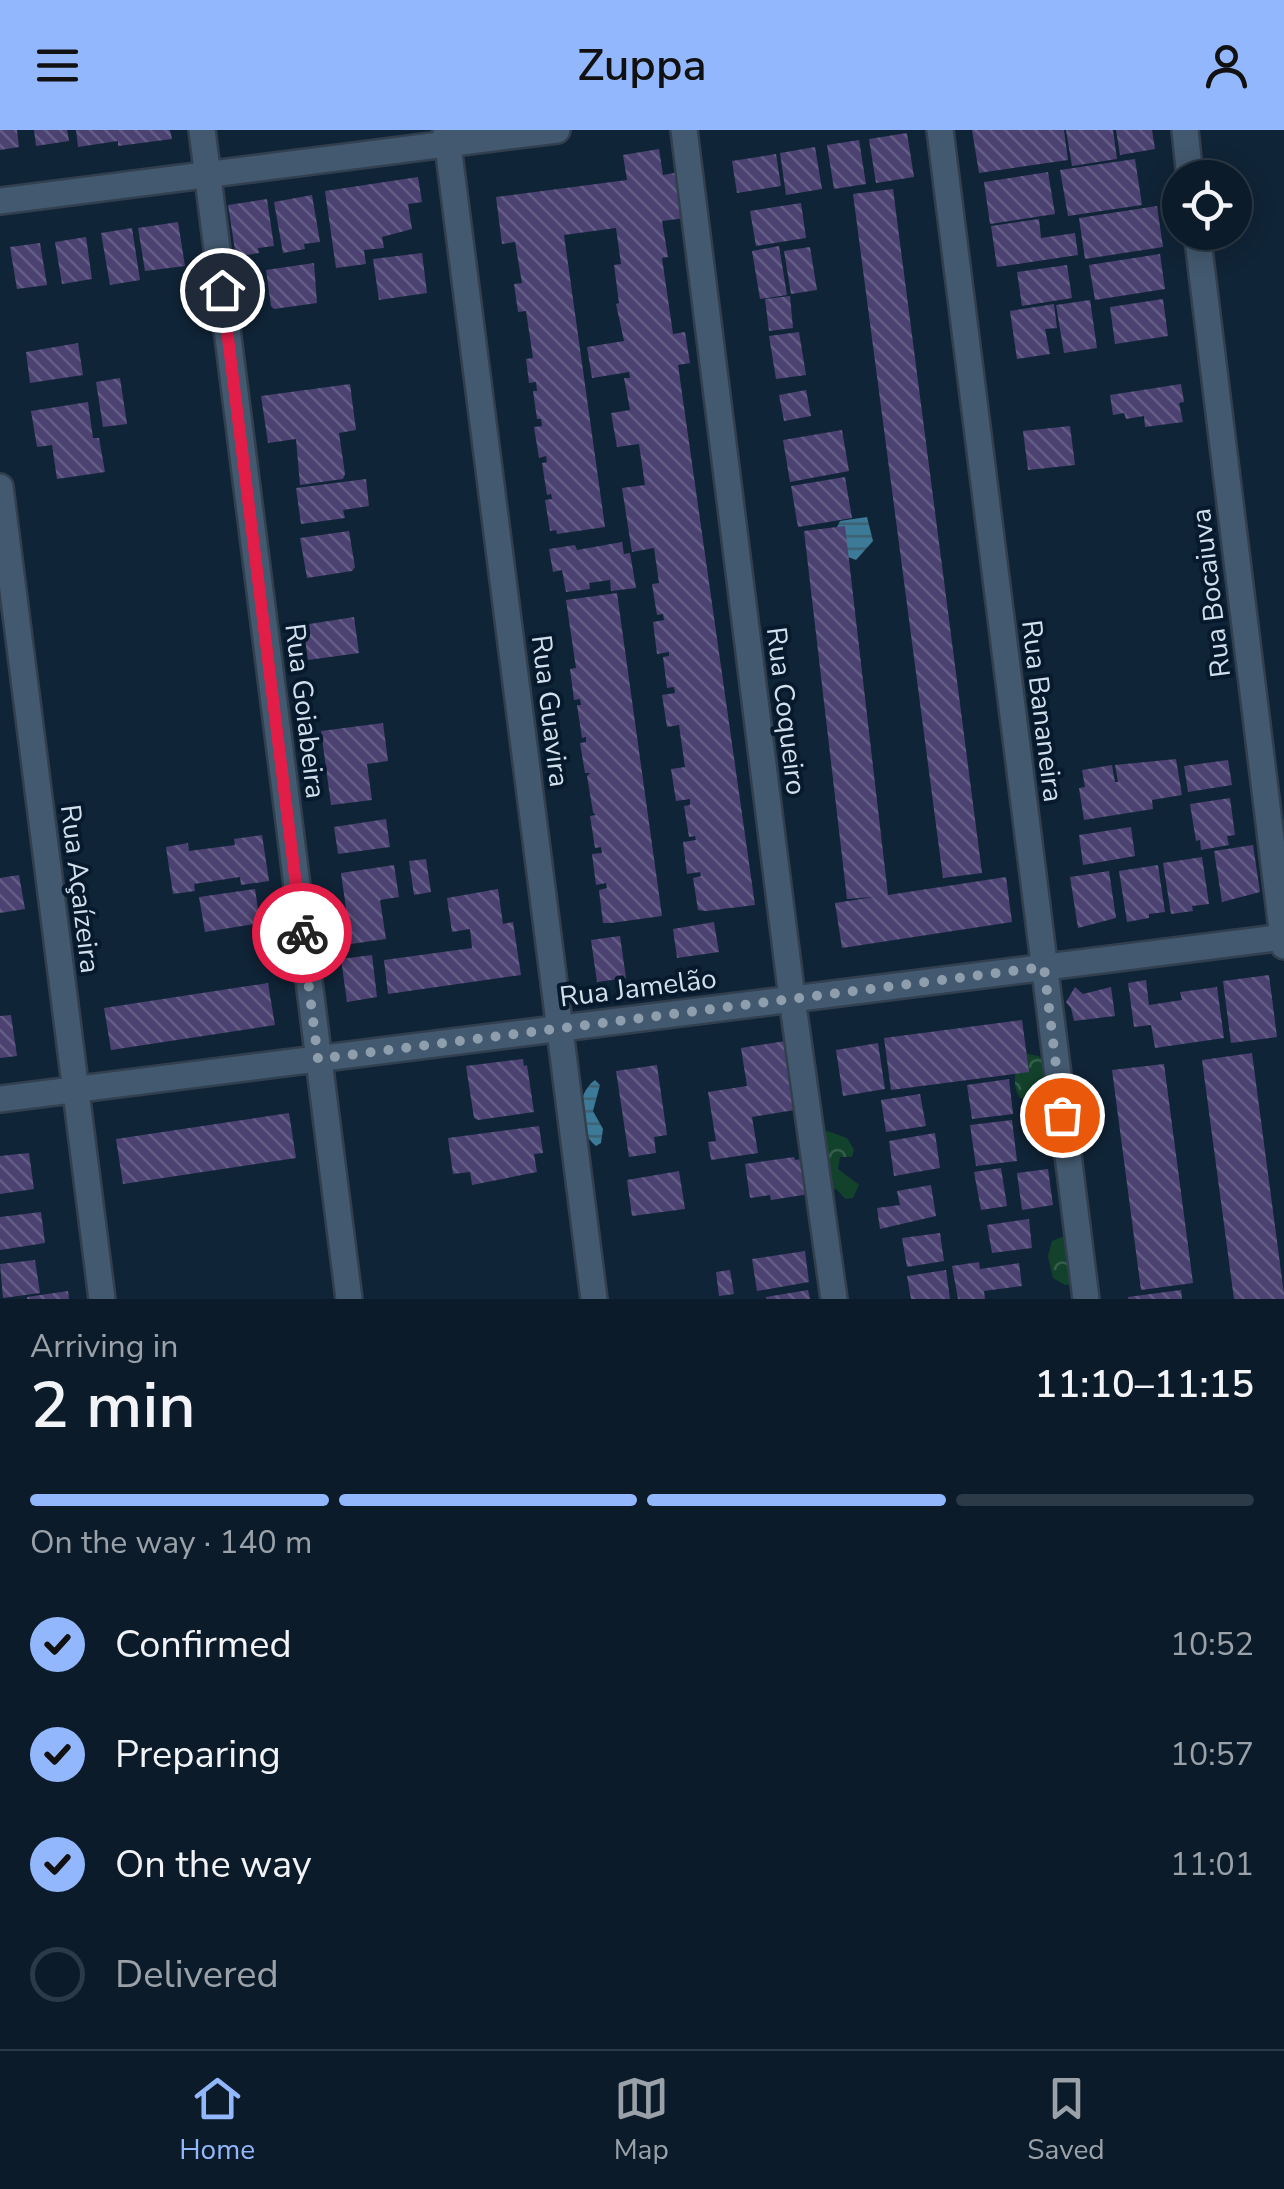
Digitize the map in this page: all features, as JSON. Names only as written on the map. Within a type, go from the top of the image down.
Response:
[{"type":"street","name":"Rua Goiabeira","points":[[202,130],[349,1299]]},
{"type":"street","points":[[0,201],[448,137],[557,130]]},
{"type":"street","name":"Rua Coqueiro","points":[[684,130],[792,998],[834,1299]]},
{"type":"street","name":"Rua Bananeira","points":[[940,130],[1086,1299]]},
{"type":"street","points":[[1185,130],[1188,160]]},
{"type":"street","name":"Rua Guavira","points":[[448,137],[594,1299]]},
{"type":"street","name":"Rua Bocaiuva","points":[[1199,250],[1284,946]]},
{"type":"street","name":"Rua Açaízeira","points":[[0,486],[102,1299]]},
{"type":"street","name":"Rua Jamelão","points":[[0,1099],[1283,937]]},
{"type":"green space","points":[[1024,1053],[1051,1064],[1052,1096],[1040,1101],[1020,1098],[1015,1075]]},
{"type":"green space","points":[[821,1132],[847,1138],[854,1150],[852,1157],[840,1157],[838,1169],[859,1185],[853,1198],[846,1199],[836,1189],[829,1190]]},
{"type":"green space","points":[[1065,1236],[1071,1239],[1072,1284],[1065,1285],[1053,1278],[1048,1256],[1052,1241]]},
{"type":"water","points":[[867,517],[873,541],[856,560],[832,551],[828,545],[840,521]]},
{"type":"water","points":[[595,1080],[600,1085],[593,1111],[603,1129],[601,1143],[596,1146],[585,1131],[580,1112],[584,1094]]},
{"type":"building","points":[[0,130],[17,130],[19,147],[0,150]]},
{"type":"building","points":[[34,130],[67,130],[69,141],[36,146]]},
{"type":"building","points":[[76,130],[170,130],[172,139],[78,147]]},
{"type":"building","points":[[972,130],[1064,130],[1068,160],[979,173]]},
{"type":"building","points":[[1066,130],[1113,130],[1117,159],[1072,166]]},
{"type":"building","points":[[1116,130],[1152,130],[1155,149],[1120,155]]},
{"type":"building","points":[[907,133],[914,177],[876,183],[869,139]]},
{"type":"building","points":[[859,140],[866,184],[834,189],[827,145]]},
{"type":"building","points":[[815,147],[822,189],[786,195],[780,153]]},
{"type":"building","points":[[659,149],[663,175],[679,172],[686,218],[662,221],[668,257],[662,258],[673,334],[685,332],[690,363],[678,365],[755,905],[706,911],[698,910],[693,878],[701,876],[700,872],[687,874],[683,842],[696,840],[695,836],[689,837],[684,806],[690,805],[690,799],[676,801],[671,769],[685,767],[679,725],[667,727],[662,695],[675,693],[674,687],[667,688],[663,657],[669,656],[669,652],[657,654],[653,622],[664,620],[663,614],[657,615],[652,584],[659,583],[654,548],[632,552],[622,488],[645,485],[639,444],[617,447],[611,413],[630,410],[624,378],[630,378],[629,372],[592,378],[587,347],[624,341],[616,304],[619,303],[614,265],[621,264],[616,228],[564,235],[605,527],[557,534],[556,530],[550,531],[545,500],[552,499],[551,494],[547,495],[542,463],[547,462],[546,456],[539,458],[534,427],[542,426],[541,419],[537,419],[533,391],[537,391],[536,382],[529,383],[526,359],[533,358],[526,311],[518,312],[514,284],[522,283],[515,242],[502,244],[496,197],[627,180],[623,155]]},
{"type":"building","points":[[776,154],[781,186],[737,193],[732,161]]},
{"type":"building","points":[[1135,159],[1142,205],[1068,216],[1060,170]]},
{"type":"building","points":[[1048,172],[1055,214],[990,224],[984,182]]},
{"type":"building","points":[[418,177],[422,202],[408,204],[412,229],[382,237],[384,248],[364,250],[366,264],[336,268],[325,191]]},
{"type":"building","points":[[893,189],[982,873],[943,878],[853,194]]},
{"type":"building","points":[[312,195],[320,242],[283,253],[274,202]]},
{"type":"building","points":[[267,199],[274,246],[236,257],[228,205]]},
{"type":"building","points":[[801,203],[806,238],[756,246],[750,211]]},
{"type":"building","points":[[1157,206],[1162,247],[1085,259],[1079,218]]},
{"type":"building","points":[[1039,219],[1041,238],[1075,233],[1078,255],[997,267],[991,226]]},
{"type":"building","points":[[178,222],[185,266],[145,271],[138,228]]},
{"type":"building","points":[[132,228],[140,280],[110,285],[101,233]]},
{"type":"building","points":[[86,237],[92,279],[62,284],[55,242]]},
{"type":"building","points":[[40,243],[47,285],[17,289],[10,247]]},
{"type":"building","points":[[779,246],[787,295],[760,299],[752,251]]},
{"type":"building","points":[[810,247],[817,290],[791,294],[784,251]]},
{"type":"building","points":[[422,253],[427,293],[379,300],[373,259]]},
{"type":"building","points":[[1160,254],[1165,289],[1095,300],[1089,265]]},
{"type":"building","points":[[314,263],[317,303],[274,309],[266,270]]},
{"type":"building","points":[[1067,265],[1072,298],[1022,306],[1017,272]]},
{"type":"building","points":[[790,296],[793,328],[769,331],[765,299]]},
{"type":"building","points":[[1163,299],[1168,336],[1115,344],[1110,307]]},
{"type":"building","points":[[1090,300],[1097,348],[1064,353],[1056,305]]},
{"type":"building","points":[[1054,304],[1057,328],[1045,329],[1050,354],[1017,359],[1010,311]]},
{"type":"building","points":[[799,332],[806,375],[776,379],[769,336]]},
{"type":"building","points":[[78,343],[83,375],[30,383],[26,352]]},
{"type":"building","points":[[120,378],[127,424],[103,427],[96,382]]},
{"type":"building","points":[[350,384],[356,430],[339,433],[343,479],[300,485],[296,439],[268,443],[261,396]]},
{"type":"building","points":[[1181,384],[1183,422],[1145,427],[1144,416],[1126,419],[1124,413],[1113,415],[1110,395]]},
{"type":"building","points":[[806,390],[811,416],[784,421],[779,395]]},
{"type":"building","points":[[88,402],[93,438],[99,438],[105,472],[57,479],[52,445],[37,447],[31,411]]},
{"type":"building","points":[[1070,426],[1075,465],[1028,470],[1023,431]]},
{"type":"building","points":[[842,430],[849,471],[790,482],[783,440]]},
{"type":"building","points":[[845,477],[852,518],[798,527],[791,486]]},
{"type":"building","points":[[366,479],[369,506],[343,510],[345,518],[301,524],[296,488]]},
{"type":"building","points":[[845,526],[888,895],[1006,877],[1012,922],[842,948],[835,903],[874,897],[847,899],[804,531]]},
{"type":"building","points":[[349,531],[355,567],[352,571],[307,578],[300,538]]},
{"type":"building","points":[[622,542],[624,554],[630,553],[636,588],[611,591],[610,580],[589,583],[590,589],[566,592],[562,570],[553,572],[549,549],[575,545],[577,550]]},
{"type":"building","points":[[617,593],[662,916],[603,923],[599,890],[607,888],[606,883],[596,885],[592,854],[602,853],[601,847],[595,848],[590,816],[596,815],[587,776],[590,773],[585,773],[580,743],[586,742],[586,737],[582,738],[577,705],[581,705],[580,699],[574,700],[570,669],[576,668],[566,600]]},
{"type":"building","points":[[354,617],[359,653],[308,660],[303,625]]},
{"type":"building","points":[[383,723],[388,761],[367,764],[372,800],[331,805],[321,731]]},
{"type":"building","points":[[1176,759],[1182,795],[1152,800],[1153,809],[1084,820],[1079,788],[1085,787],[1082,770],[1112,765],[1118,782],[1115,765]]},
{"type":"building","points":[[1228,760],[1232,785],[1188,792],[1184,766]]},
{"type":"building","points":[[1230,798],[1235,835],[1227,836],[1229,845],[1201,850],[1190,804]]},
{"type":"building","points":[[386,819],[390,847],[338,854],[334,827]]},
{"type":"building","points":[[1131,827],[1135,856],[1083,865],[1079,835]]},
{"type":"building","points":[[262,835],[269,881],[241,885],[240,877],[194,884],[195,891],[173,894],[166,847],[188,843],[189,851],[235,845],[234,839]]},
{"type":"building","points":[[1253,845],[1260,892],[1222,902],[1214,851]]},
{"type":"building","points":[[1202,857],[1209,904],[1171,914],[1163,863]]},
{"type":"building","points":[[426,859],[431,892],[414,895],[409,861]]},
{"type":"building","points":[[394,865],[399,897],[380,900],[386,939],[351,944],[341,873]]},
{"type":"building","points":[[1158,865],[1165,912],[1127,922],[1119,871]]},
{"type":"building","points":[[1109,871],[1116,918],[1078,928],[1070,877]]},
{"type":"building","points":[[19,875],[25,909],[0,913],[0,878]]},
{"type":"building","points":[[255,889],[260,923],[205,932],[199,897]]},
{"type":"building","points":[[498,889],[503,924],[513,922],[521,975],[388,994],[384,960],[472,948],[470,929],[452,932],[447,898]]},
{"type":"building","points":[[714,922],[719,952],[677,958],[673,929]]},
{"type":"building","points":[[620,936],[626,978],[597,982],[591,940]]},
{"type":"building","points":[[372,955],[377,997],[347,1002],[341,959]]},
{"type":"building","points":[[1269,975],[1277,1037],[1231,1043],[1223,981]]},
{"type":"building","points":[[1146,980],[1149,1005],[1182,1000],[1180,992],[1217,987],[1224,1038],[1155,1048],[1151,1025],[1134,1027],[1128,983]]},
{"type":"building","points":[[268,983],[275,1025],[111,1050],[104,1008]]},
{"type":"building","points":[[1075,987],[1083,994],[1111,987],[1115,1016],[1074,1021],[1066,1002]]},
{"type":"building","points":[[11,1015],[17,1056],[0,1058],[0,1016]]},
{"type":"building","points":[[1022,1020],[1029,1072],[891,1090],[884,1038]]},
{"type":"building","points":[[785,1041],[795,1110],[752,1117],[758,1153],[711,1160],[708,1142],[716,1141],[708,1092],[747,1086],[741,1048]]},
{"type":"building","points":[[878,1043],[885,1089],[843,1096],[836,1050]]},
{"type":"building","points":[[1252,1053],[1284,1299],[1234,1299],[1202,1060]]},
{"type":"building","points":[[523,1059],[534,1112],[474,1118],[466,1066]]},
{"type":"building","points":[[1164,1064],[1193,1283],[1141,1290],[1112,1070]]},
{"type":"building","points":[[657,1065],[667,1135],[654,1137],[656,1153],[629,1157],[616,1071]]},
{"type":"building","points":[[1009,1079],[1013,1114],[972,1119],[967,1085]]},
{"type":"building","points":[[920,1094],[926,1126],[886,1132],[881,1100]]},
{"type":"building","points":[[289,1113],[296,1158],[123,1184],[116,1139]]},
{"type":"building","points":[[1012,1120],[1017,1161],[976,1166],[970,1125]]},
{"type":"building","points":[[539,1126],[543,1153],[534,1154],[537,1172],[472,1185],[470,1172],[453,1174],[448,1138]]},
{"type":"building","points":[[935,1133],[940,1168],[894,1176],[889,1141]]},
{"type":"building","points":[[29,1153],[34,1189],[0,1194],[0,1156]]},
{"type":"building","points":[[810,1158],[816,1193],[771,1200],[770,1195],[750,1198],[745,1164]]},
{"type":"building","points":[[1001,1168],[1007,1206],[981,1210],[974,1172]]},
{"type":"building","points":[[1048,1169],[1053,1205],[1022,1210],[1017,1173]]},
{"type":"building","points":[[679,1171],[685,1209],[632,1216],[627,1180]]},
{"type":"building","points":[[931,1185],[936,1216],[880,1229],[877,1208],[900,1205],[897,1191]]},
{"type":"building","points":[[41,1212],[45,1243],[0,1250],[0,1217]]},
{"type":"building","points":[[1029,1219],[1032,1248],[992,1253],[987,1225]]},
{"type":"building","points":[[940,1233],[944,1261],[907,1267],[902,1238]]},
{"type":"building","points":[[805,1251],[809,1282],[757,1291],[752,1259]]},
{"type":"building","points":[[35,1260],[40,1293],[3,1298],[0,1264]]},
{"type":"building","points":[[979,1262],[980,1269],[1019,1263],[1022,1286],[984,1291],[985,1299],[958,1299],[952,1266]]},
{"type":"building","points":[[730,1270],[734,1294],[719,1296],[716,1272]]},
{"type":"building","points":[[946,1270],[950,1299],[911,1299],[907,1276]]},
{"type":"building","points":[[808,1290],[810,1299],[766,1299],[766,1297]]},
{"type":"building","points":[[1181,1290],[1182,1299],[1128,1299],[1128,1297]]},
{"type":"building","points":[[68,1291],[69,1299],[27,1299],[27,1297]]},
{"type":"way so far","points":[[302,933],[318,1059],[1044,967],[1062,1115]]},
{"type":"route","points":[[222,290],[302,933]]}]
